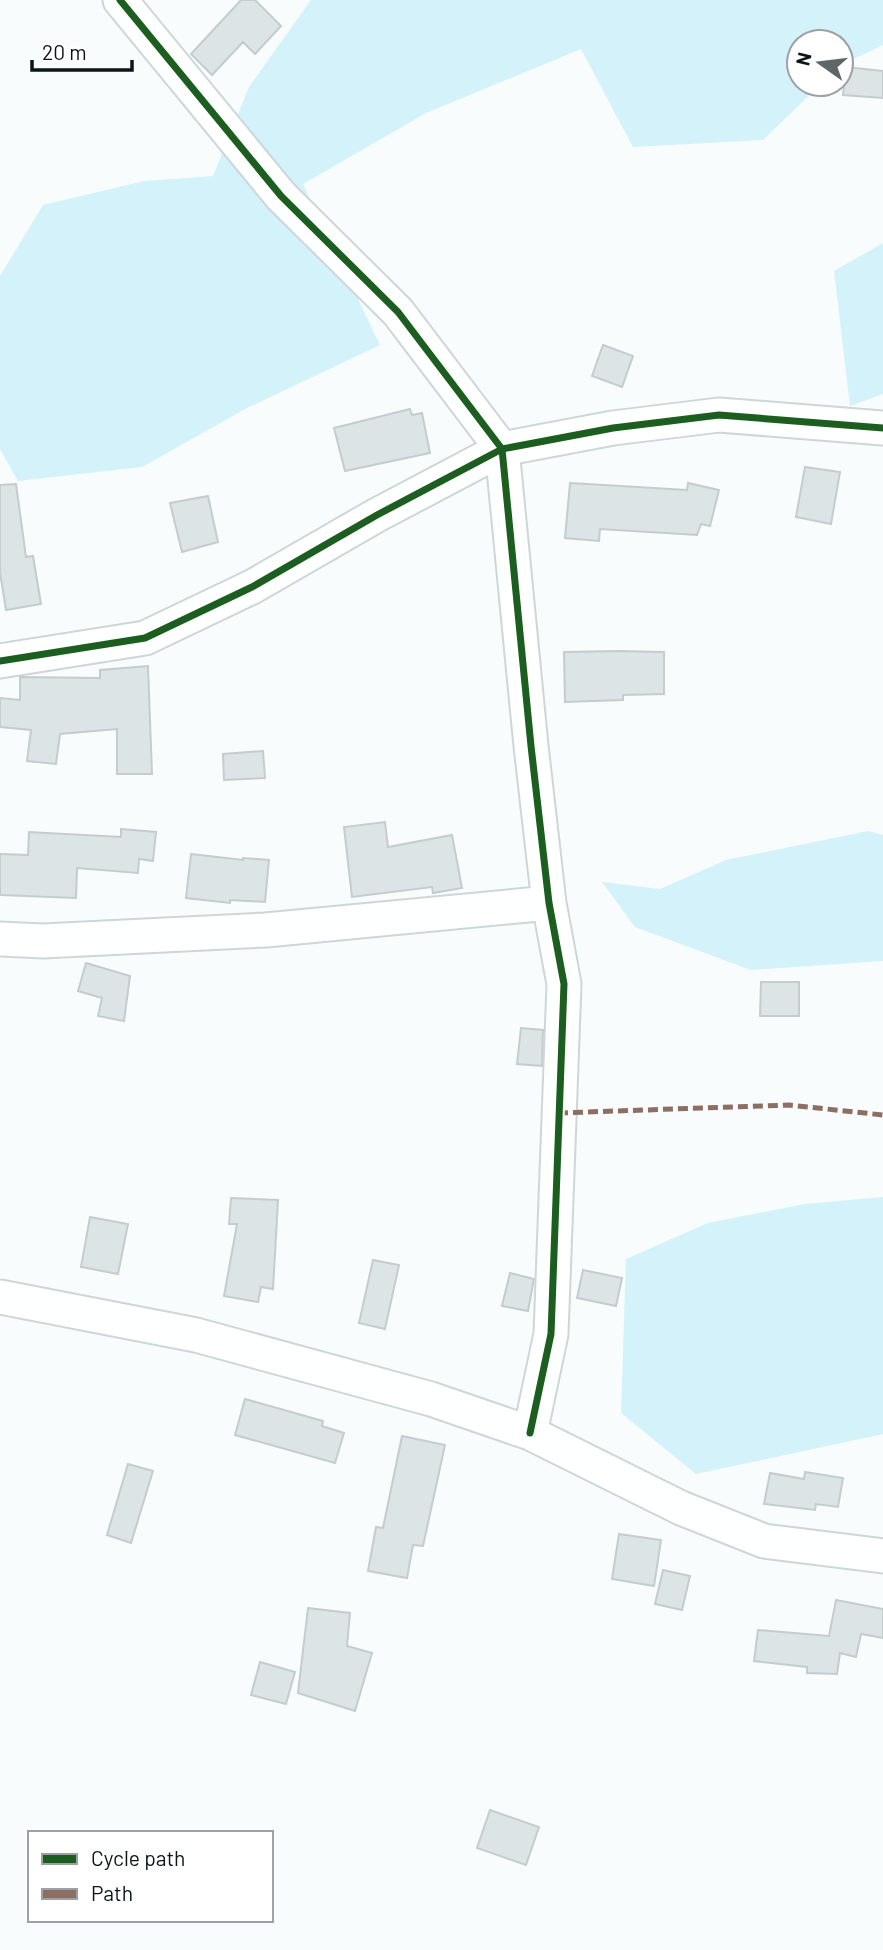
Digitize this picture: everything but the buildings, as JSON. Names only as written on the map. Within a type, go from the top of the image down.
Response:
[{"type":"street","points":[[120,0],[281,196],[398,312],[502,449],[549,903],[564,984],[551,1334],[530,1433]]},
{"type":"street","points":[[0,661],[145,638],[252,587],[377,515],[502,449],[613,428],[719,415],[883,428]]},
{"type":"street","points":[[0,939],[43,941],[266,930],[549,903]]},
{"type":"street","points":[[0,1297],[196,1335],[431,1399],[530,1433],[681,1508],[764,1541],[883,1556]]},
{"type":"shaded area","points":[[311,0],[883,0],[883,45],[855,58],[855,28],[785,28],[785,98],[806,98],[763,140],[633,147],[581,49],[426,113],[303,184],[380,345],[247,408],[142,467],[18,481],[0,449],[0,276],[43,205],[144,181],[213,176],[249,87]]},
{"type":"shaded area","points":[[883,243],[883,394],[850,406],[834,271]]},
{"type":"shaded area","points":[[868,831],[883,835],[883,961],[751,970],[635,927],[602,882],[660,889],[726,860]]},
{"type":"shaded area","points":[[883,1197],[883,1434],[696,1474],[621,1413],[626,1259],[708,1223],[805,1204]]},
{"type":"marked path","points":[[558,1113],[789,1105],[883,1115]]},
{"type":"cycle path","points":[[120,0],[281,196],[398,312],[502,449],[549,903],[564,984],[551,1334],[530,1433]]},
{"type":"cycle path","points":[[0,661],[145,638],[252,587],[377,515],[502,449],[613,428],[719,415],[883,428]]}]
